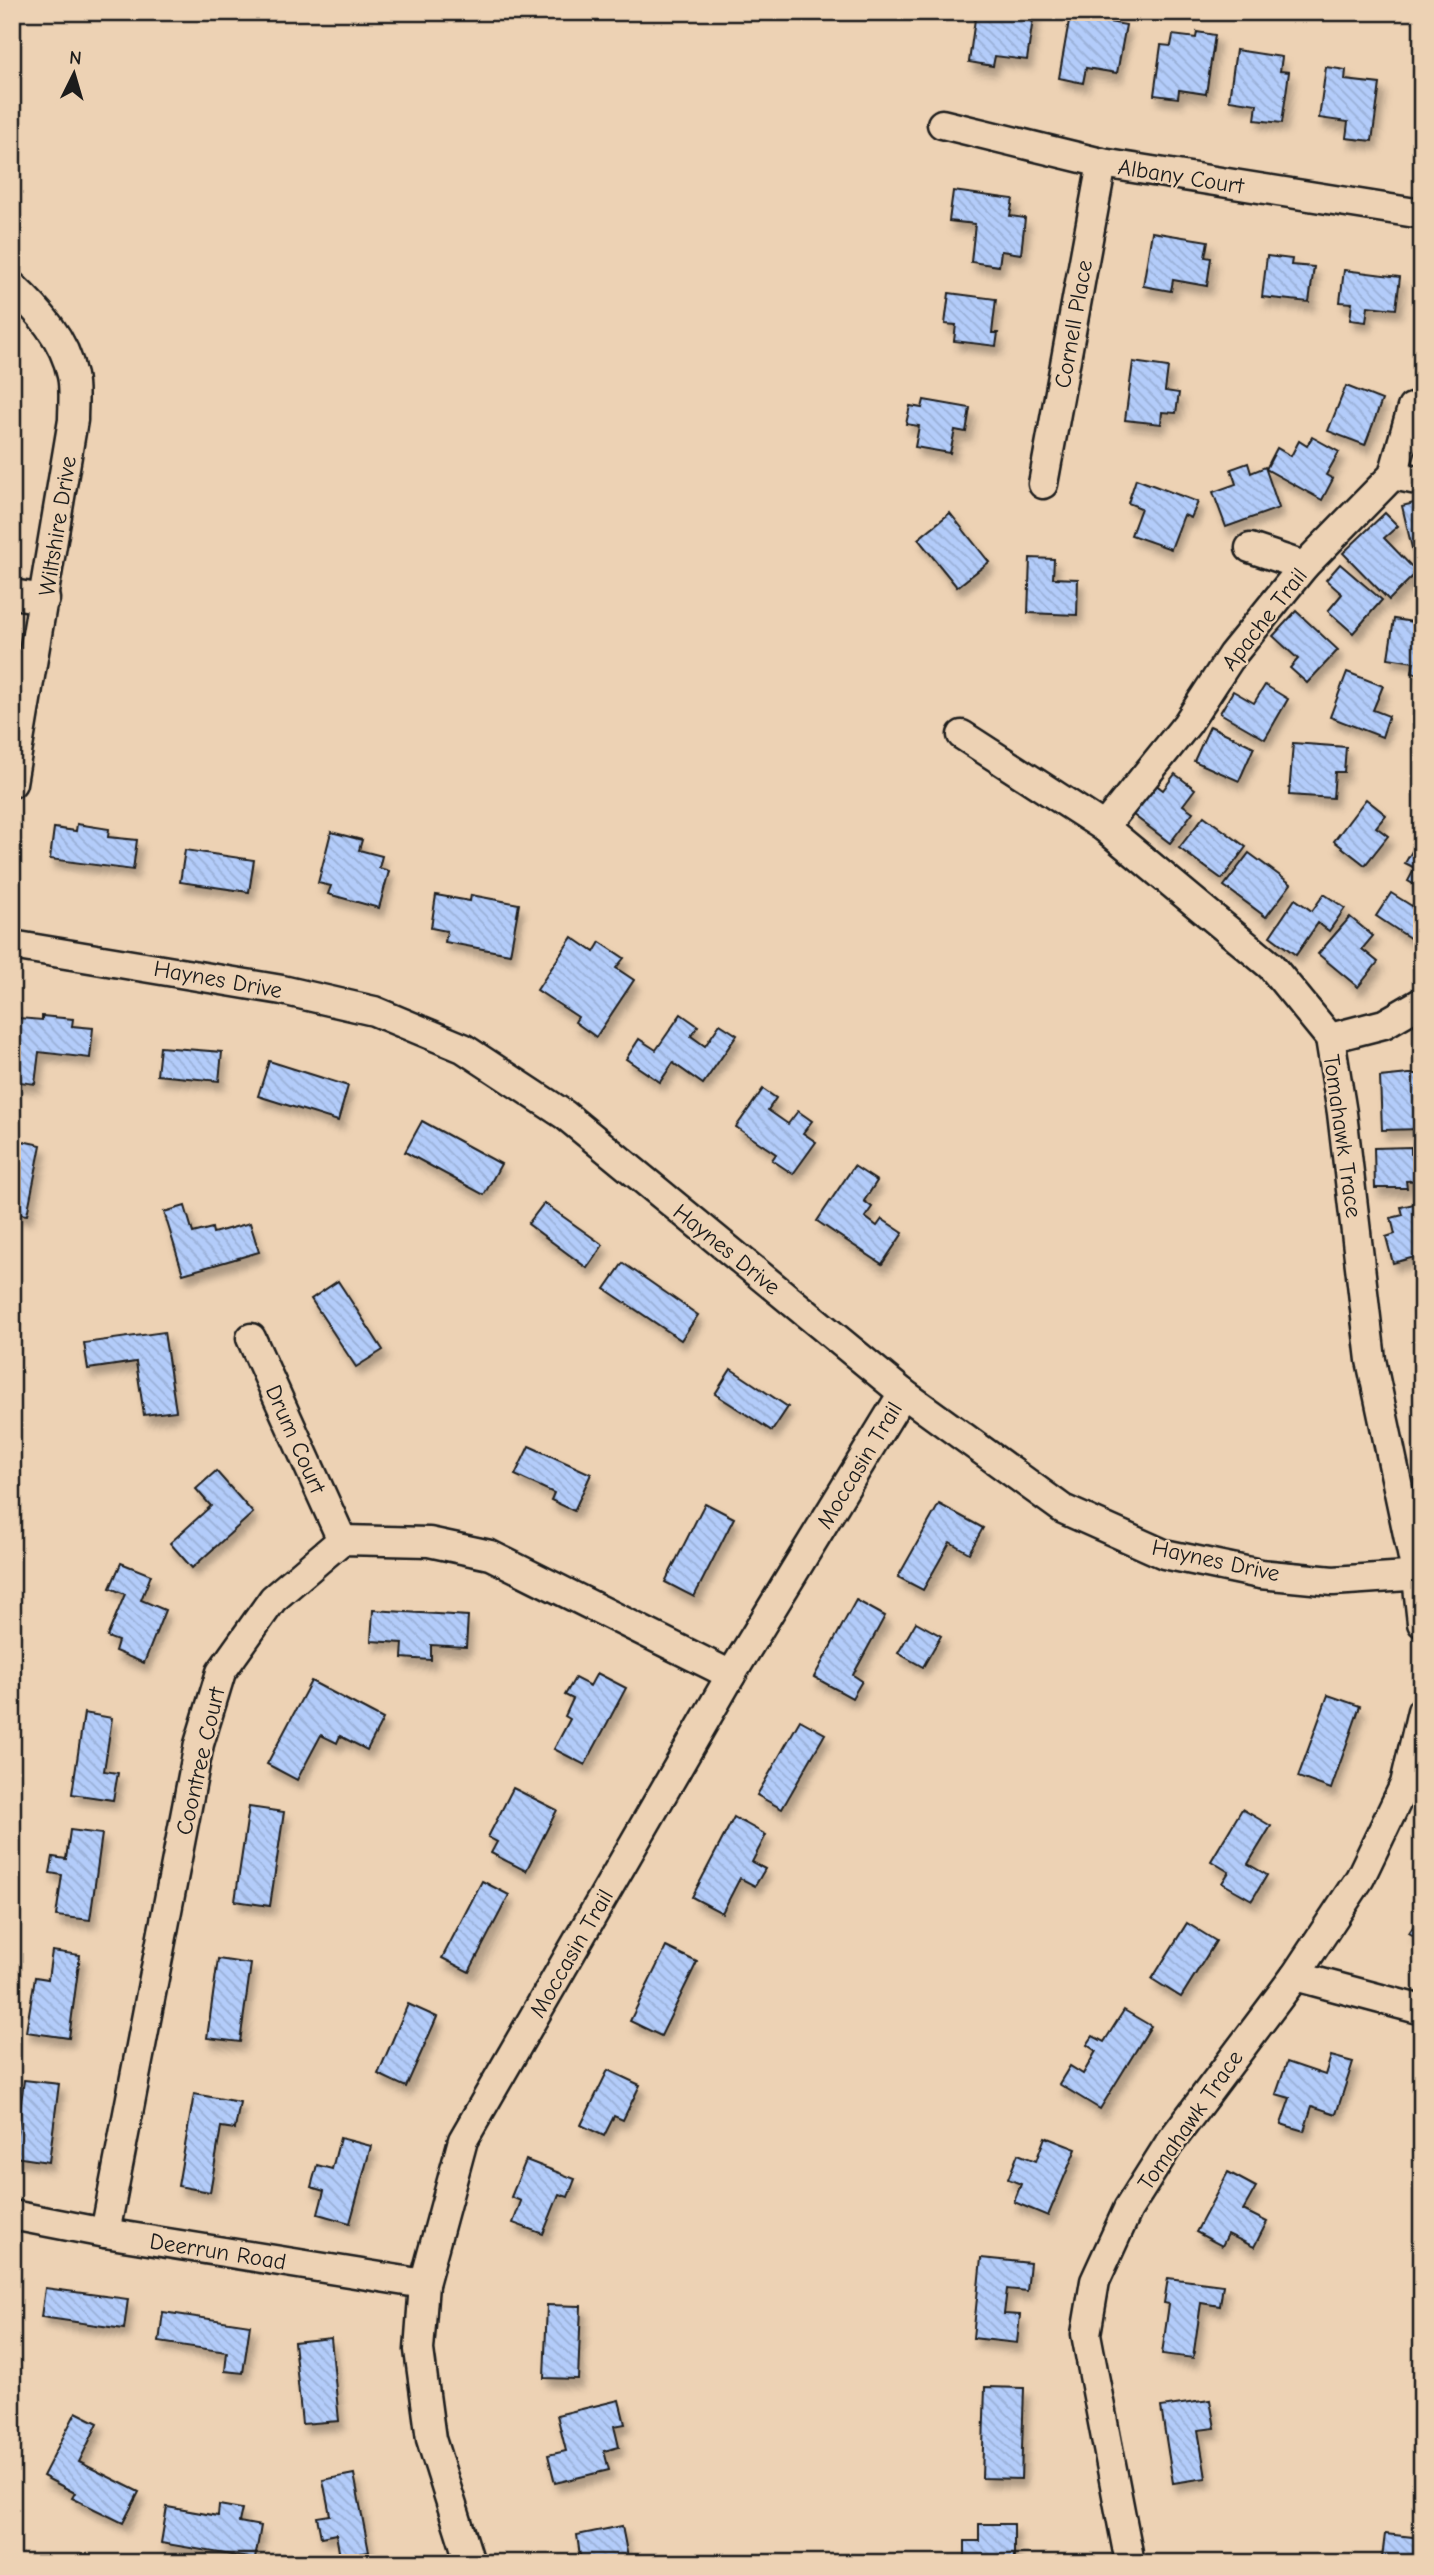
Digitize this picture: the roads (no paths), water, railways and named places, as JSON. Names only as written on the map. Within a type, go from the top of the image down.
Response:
[{"type":"street","name":"Albany Court","points":[[942,124],[1102,163],[1374,209],[1422,214]]},
{"type":"street","name":"Cornell Place","points":[[1043,484],[1102,163]]},
{"type":"street","name":"Wiltshire Drive","points":[[12,286],[35,307],[60,342],[72,376],[73,419],[45,599],[12,783]]},
{"type":"street","name":"Apache Trail","points":[[1104,827],[1188,724],[1233,655],[1304,566],[1393,475],[1412,408]]},
{"type":"street","points":[[1393,475],[1422,481]]},
{"type":"street","points":[[1250,548],[1304,566]]},
{"type":"street","points":[[12,594],[45,599]]},
{"type":"street","name":"Tomahawk Trace","points":[[962,735],[1104,827],[1271,966],[1330,1038],[1342,1113],[1371,1360],[1419,1576],[1422,1623]]},
{"type":"street","name":"Haynes Drive","points":[[12,945],[282,989],[374,1012],[463,1048],[565,1115],[902,1394],[1063,1509],[1164,1554],[1260,1574],[1333,1581],[1419,1576]]},
{"type":"street","points":[[1330,1038],[1384,1024],[1422,1002]]},
{"type":"street","name":"Drum Court","points":[[251,1338],[342,1540]]},
{"type":"street","name":"Moccasin Trail","points":[[470,2563],[430,2439],[419,2350],[424,2284],[463,2140],[731,1675],[902,1394]]},
{"type":"street","points":[[342,1540],[429,1542],[490,1555],[731,1675]]},
{"type":"street","name":"Coontree Court","points":[[105,2233],[199,1744],[221,1672],[273,1599],[342,1540]]},
{"type":"street","name":"Tomahawk Trace","points":[[1130,2563],[1086,2334],[1095,2281],[1128,2209],[1169,2144],[1295,1976],[1360,1878],[1405,1784],[1422,1711]]},
{"type":"street","points":[[1295,1976],[1422,2010]]},
{"type":"street","name":"Deerrun Road","points":[[12,2215],[105,2233],[424,2284]]}]
